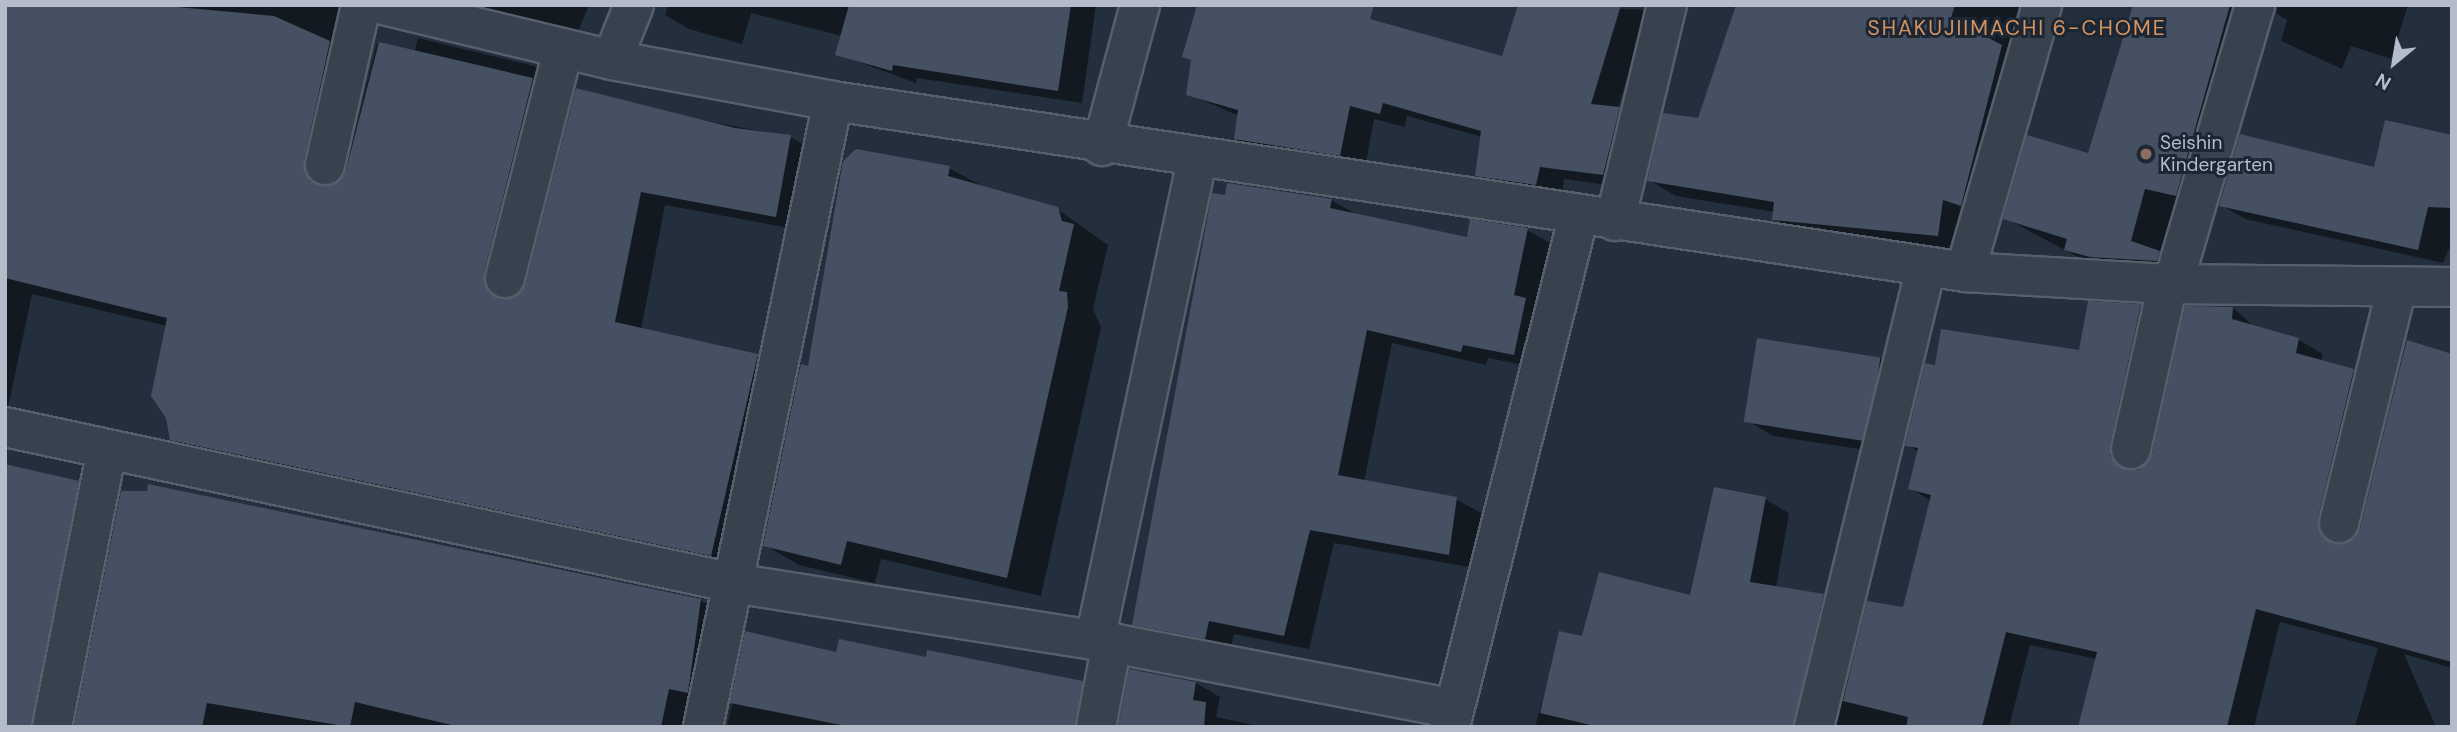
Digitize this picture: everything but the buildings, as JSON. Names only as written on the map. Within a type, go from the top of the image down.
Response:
[{"type":"street","points":[[325,165],[361,5]]},
{"type":"street","points":[[383,5],[563,50],[833,101],[1102,146],[1965,272],[2171,284],[2452,287]]},
{"type":"street","points":[[612,60],[634,5]]},
{"type":"street","points":[[1102,146],[1140,5]]},
{"type":"street","points":[[5,427],[733,583],[1104,642],[1452,718],[1597,218],[1667,5]]},
{"type":"street","points":[[1965,272],[2042,5]]},
{"type":"street","points":[[2131,449],[2171,284],[2255,5]]},
{"type":"street","points":[[505,278],[563,50]]},
{"type":"street","points":[[707,726],[733,583],[833,101]]},
{"type":"street","points":[[1096,727],[1104,642],[1197,160]]},
{"type":"street","points":[[1815,726],[1926,266]]},
{"type":"street","points":[[2339,523],[2397,287]]},
{"type":"street","points":[[52,727],[107,450]]},
{"type":"place","name":"Seishin Kindergarten","points":[[2146,154]]},
{"type":"district","name":"SHAKUJIIMACHI 6-CHOME","points":[[2017,28]]}]
